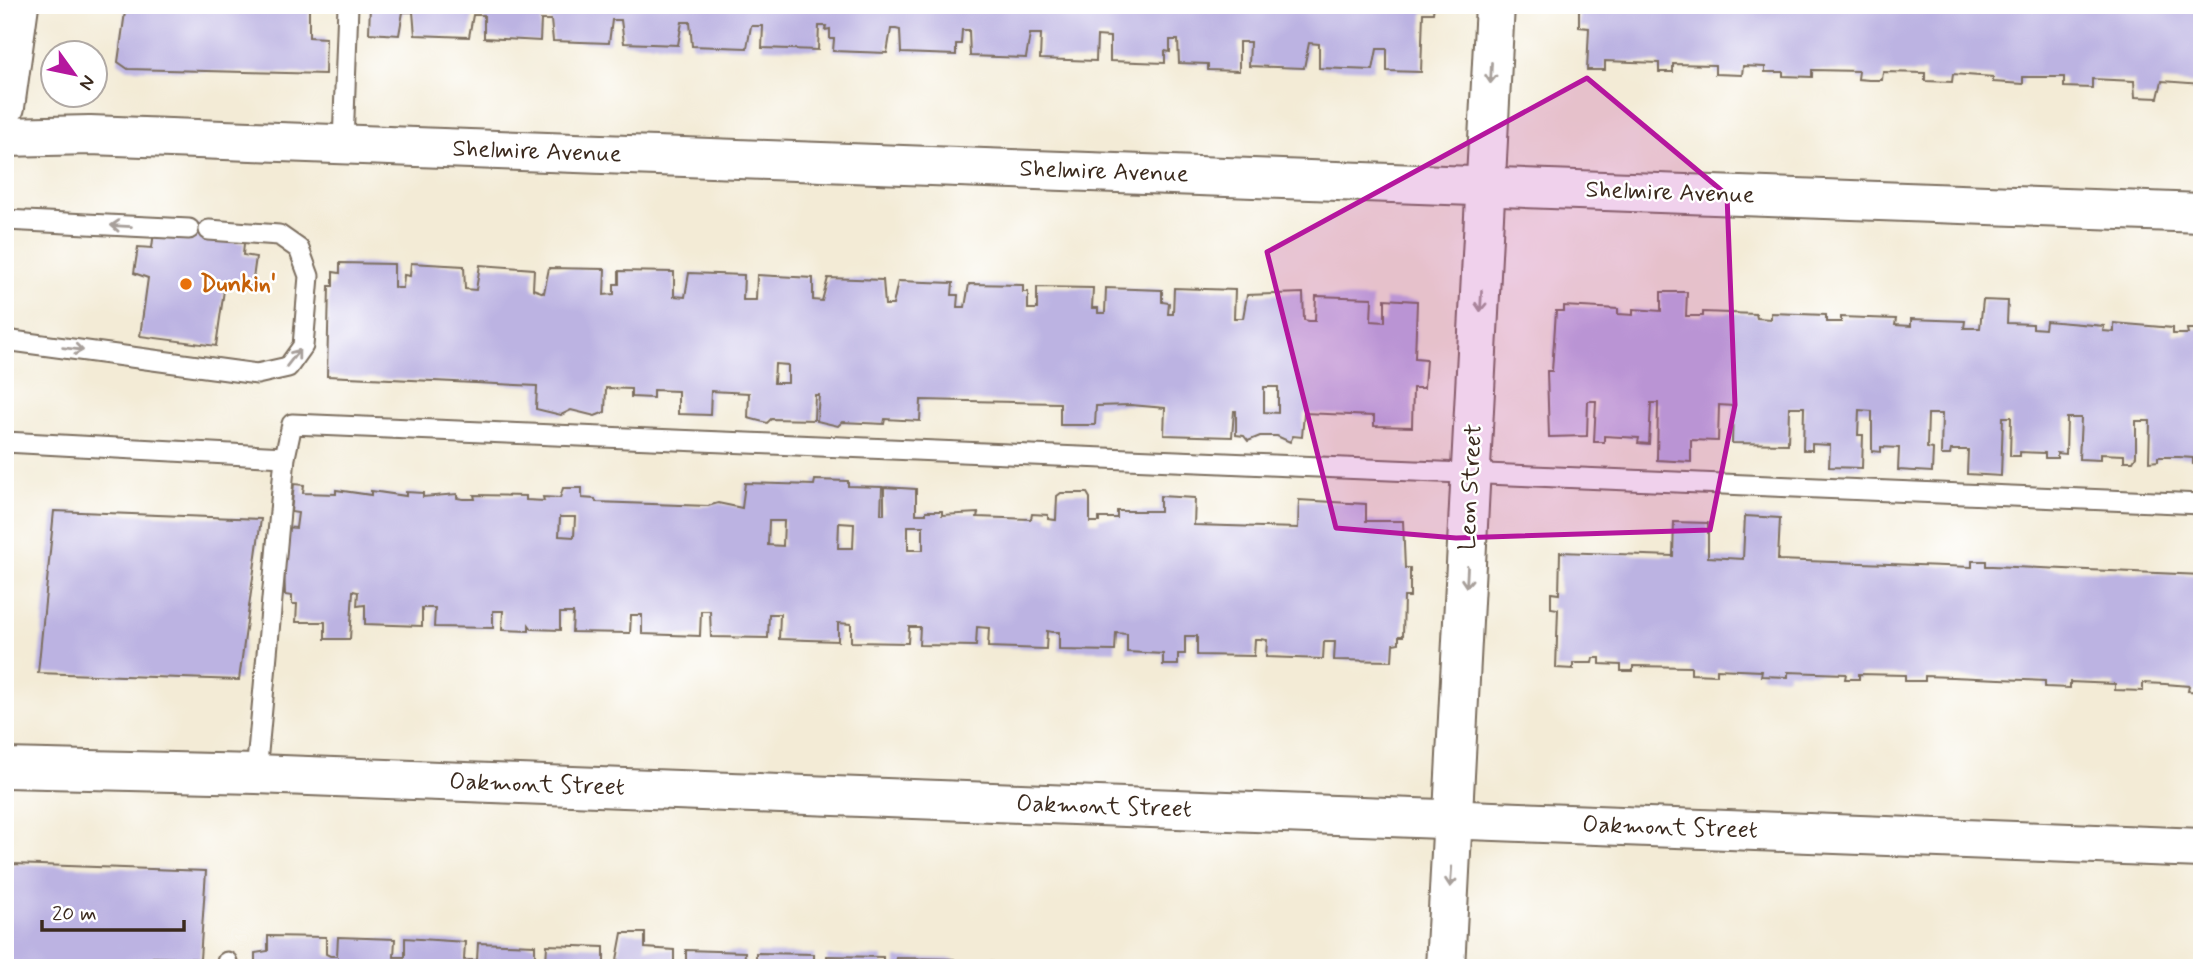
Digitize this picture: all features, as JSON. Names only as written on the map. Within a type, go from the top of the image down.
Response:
[{"type":"street","points":[[5,107],[19,5]]},
{"type":"street","name":"Leon Street","points":[[1445,968],[1494,5]]},
{"type":"street","name":"Shelmire Avenue","points":[[5,137],[90,135],[2202,213]]},
{"type":"street","name":"Oakmont Street","points":[[5,768],[256,774],[2202,848]]},
{"type":"lane","points":[[343,144],[348,5]]},
{"type":"lane","points":[[5,220],[189,229]]},
{"type":"lane","points":[[5,340],[257,374],[288,367],[303,346],[309,276],[299,249],[279,234],[209,230]]},
{"type":"lane","points":[[256,774],[285,457],[292,424],[2202,505]]},
{"type":"lane","points":[[5,442],[285,457]]},
{"type":"highlighted area","points":[[1587,78],[1727,195],[1735,405],[1710,530],[1456,538],[1336,528],[1267,252]]},
{"type":"building","points":[[126,5],[309,5],[309,37],[326,38],[325,74],[128,69],[118,62]]},
{"type":"building","points":[[370,5],[1434,5],[1433,13],[1423,13],[1421,72],[1387,71],[1387,49],[1377,49],[1373,70],[1319,68],[1319,44],[1309,43],[1304,68],[1249,66],[1250,42],[1239,42],[1239,71],[1208,70],[1208,64],[1179,63],[1178,40],[1170,40],[1170,52],[1165,51],[1165,63],[1110,61],[1110,37],[1097,36],[1096,61],[1040,59],[1041,34],[1030,34],[1026,58],[970,56],[969,30],[962,30],[961,44],[956,44],[956,55],[901,53],[900,30],[896,29],[891,29],[887,53],[833,51],[834,39],[830,39],[830,29],[825,30],[826,26],[819,26],[818,50],[762,48],[763,26],[751,26],[747,48],[692,46],[690,22],[682,22],[678,45],[624,43],[621,20],[612,20],[609,43],[553,41],[551,20],[541,20],[540,41],[484,38],[484,15],[473,15],[469,37],[415,35],[413,12],[403,12],[399,35],[369,33]]},
{"type":"building","points":[[1579,5],[2202,5],[2202,84],[2162,81],[2158,98],[2135,97],[2134,81],[2092,79],[2092,88],[2064,87],[2064,77],[2023,77],[2023,84],[1993,82],[1993,77],[1953,74],[1952,82],[1925,81],[1925,73],[1883,72],[1882,80],[1869,80],[1858,79],[1859,71],[1812,70],[1812,77],[1783,76],[1783,72],[1765,72],[1765,67],[1743,66],[1742,75],[1715,74],[1715,65],[1673,64],[1673,72],[1659,72],[1659,63],[1605,61],[1605,70],[1587,70],[1589,28],[1579,27]]},
{"type":"building","name":"Dunkin'","points":[[190,223],[210,226],[208,239],[244,243],[243,255],[256,257],[252,286],[225,283],[216,346],[140,336],[148,278],[134,273],[138,247],[152,248],[154,231]]},
{"type":"building","points":[[340,263],[394,264],[394,287],[403,288],[404,275],[410,276],[411,263],[464,266],[465,289],[476,290],[480,265],[534,269],[533,289],[544,293],[549,268],[605,269],[604,295],[614,294],[614,284],[619,284],[619,271],[674,272],[674,296],[685,297],[689,273],[744,275],[743,300],[756,300],[757,275],[813,278],[813,300],[822,301],[828,278],[883,280],[885,305],[893,305],[898,281],[953,283],[952,295],[958,295],[957,307],[965,307],[969,284],[1023,285],[1023,292],[1028,292],[1028,309],[1037,309],[1037,287],[1093,288],[1092,308],[1098,308],[1098,313],[1105,313],[1106,288],[1162,290],[1162,302],[1169,303],[1168,314],[1173,314],[1174,288],[1235,290],[1234,318],[1243,318],[1247,295],[1303,293],[1304,320],[1309,321],[1315,321],[1316,296],[1372,298],[1371,321],[1385,322],[1385,299],[1417,301],[1415,358],[1426,359],[1424,388],[1413,388],[1412,427],[1374,426],[1374,416],[1304,413],[1302,437],[1293,436],[1290,442],[1277,436],[1260,436],[1248,441],[1244,436],[1236,435],[1236,411],[1232,437],[1164,435],[1165,408],[1131,405],[1096,406],[1095,425],[1060,425],[1060,403],[921,400],[920,421],[885,419],[884,424],[842,422],[838,426],[817,421],[819,395],[815,395],[814,420],[771,419],[767,423],[748,418],[749,393],[711,391],[710,415],[678,414],[678,391],[653,390],[653,398],[631,397],[631,389],[606,388],[605,412],[595,416],[571,410],[561,415],[536,409],[537,386],[327,376],[329,286],[333,286],[333,272],[340,273]],"holes":[[[775,364],[788,365],[788,383],[774,383]],[[1264,387],[1278,387],[1278,413],[1264,412]]]},
{"type":"building","points":[[1661,292],[1687,292],[1686,316],[1703,316],[1703,312],[1756,314],[1757,318],[1771,319],[1771,313],[1826,315],[1826,322],[1841,322],[1841,317],[1896,319],[1895,325],[1911,326],[1911,319],[1965,321],[1964,328],[1980,328],[1983,300],[2008,301],[2007,323],[2033,324],[2033,328],[2045,329],[2046,321],[2104,326],[2103,331],[2114,332],[2114,323],[2173,328],[2173,334],[2188,334],[2187,329],[2202,329],[2202,464],[2193,464],[2193,458],[2179,457],[2158,457],[2158,461],[2149,462],[2150,421],[2136,421],[2136,456],[2133,461],[2124,461],[2124,455],[2100,454],[2100,460],[2079,459],[2081,418],[2067,418],[2066,454],[2057,453],[2057,458],[2045,458],[2045,453],[2020,452],[2020,456],[2010,456],[2011,417],[2003,417],[2001,476],[1967,474],[1968,450],[1951,450],[1950,455],[1941,455],[1942,414],[1928,414],[1927,448],[1933,449],[1932,472],[1898,470],[1899,448],[1881,447],[1881,452],[1872,451],[1872,411],[1859,410],[1858,435],[1863,435],[1862,468],[1829,467],[1830,445],[1812,444],[1812,450],[1803,450],[1804,407],[1789,407],[1788,444],[1732,443],[1733,406],[1719,405],[1718,441],[1691,440],[1691,462],[1657,460],[1658,403],[1651,403],[1649,444],[1638,443],[1639,438],[1604,436],[1604,442],[1594,442],[1596,401],[1588,401],[1587,436],[1549,437],[1547,371],[1552,371],[1556,311],[1564,311],[1564,306],[1618,309],[1618,314],[1633,315],[1633,309],[1661,311]]},
{"type":"building","points":[[815,480],[848,481],[848,486],[882,487],[881,514],[884,514],[884,487],[916,489],[916,514],[942,511],[942,515],[978,513],[977,517],[1031,519],[1032,514],[1048,515],[1048,519],[1056,520],[1057,496],[1061,493],[1087,493],[1090,498],[1090,522],[1099,522],[1099,518],[1117,518],[1117,511],[1160,511],[1160,496],[1195,498],[1194,525],[1298,528],[1299,500],[1366,504],[1366,521],[1403,521],[1405,568],[1410,568],[1410,597],[1404,597],[1403,636],[1399,636],[1399,643],[1393,644],[1392,661],[1334,660],[1335,642],[1324,642],[1323,659],[1266,657],[1267,640],[1260,639],[1255,639],[1254,656],[1197,655],[1197,636],[1185,636],[1185,654],[1178,654],[1178,665],[1163,665],[1163,654],[1127,652],[1127,634],[1116,633],[1115,651],[1059,650],[1059,632],[1047,631],[1046,649],[988,647],[989,628],[977,627],[976,646],[919,645],[920,627],[909,627],[908,643],[851,642],[851,624],[838,623],[838,641],[779,639],[780,614],[769,614],[768,638],[711,637],[710,611],[701,611],[700,636],[642,634],[642,615],[631,615],[630,633],[572,632],[573,613],[560,613],[560,630],[532,629],[529,625],[529,631],[502,630],[503,611],[493,611],[493,628],[434,627],[435,608],[422,608],[422,626],[365,624],[365,605],[357,606],[358,592],[353,591],[350,639],[325,639],[325,622],[296,622],[297,604],[292,604],[292,596],[285,595],[283,527],[296,528],[298,513],[291,512],[294,484],[304,485],[303,493],[336,494],[336,490],[371,495],[371,491],[406,496],[406,492],[423,493],[423,497],[457,494],[457,498],[463,499],[475,499],[474,495],[526,496],[526,500],[544,501],[543,497],[560,498],[563,488],[582,488],[582,498],[595,499],[596,502],[708,506],[718,503],[742,508],[745,483],[814,485]],"holes":[[[560,517],[575,517],[574,537],[559,536]],[[769,521],[784,521],[783,546],[768,545]],[[839,523],[854,524],[853,548],[838,548]],[[908,526],[923,526],[923,550],[908,550]]]},
{"type":"building","points":[[54,511],[261,519],[239,680],[38,673]]},
{"type":"building","points":[[1745,516],[1780,518],[1778,560],[1972,567],[1972,561],[1986,561],[1986,566],[2202,575],[2202,692],[2188,691],[2189,686],[2143,683],[2143,691],[2115,690],[2115,684],[2070,682],[2070,688],[2045,687],[2045,681],[1952,677],[1925,676],[1925,681],[1905,681],[1905,675],[1859,674],[1859,679],[1845,679],[1846,674],[1788,672],[1788,677],[1761,676],[1762,671],[1717,669],[1717,675],[1691,674],[1691,667],[1633,666],[1633,671],[1621,671],[1621,665],[1600,664],[1600,658],[1593,658],[1592,663],[1573,663],[1573,669],[1556,668],[1558,609],[1551,608],[1551,593],[1559,594],[1560,552],[1673,556],[1674,522],[1708,523],[1708,557],[1743,559]]},
{"type":"building","points":[[13,864],[206,871],[200,959],[153,957],[152,968],[5,968],[5,925]]},
{"type":"building","points":[[622,933],[645,933],[645,948],[674,950],[674,968],[255,968],[255,953],[268,951],[268,936],[326,937],[326,954],[330,956],[337,956],[338,937],[395,939],[394,957],[405,957],[405,938],[465,942],[464,960],[477,960],[478,943],[535,945],[535,963],[541,964],[546,964],[547,945],[604,947],[604,965],[616,965]]},
{"type":"building","points":[[686,950],[745,952],[744,968],[686,968]]},
{"type":"building","points":[[756,953],[814,954],[814,968],[756,968]]},
{"type":"building","points":[[827,956],[883,957],[883,968],[827,968]]},
{"type":"building","points":[[896,958],[954,959],[954,968],[896,968]]},
{"type":"building","points":[[966,961],[1023,963],[1023,968],[966,968]]},
{"type":"building","points":[[1036,963],[1093,965],[1093,968],[1036,968]]},
{"type":"place","name":"Dunkin'","points":[[186,284]]}]
